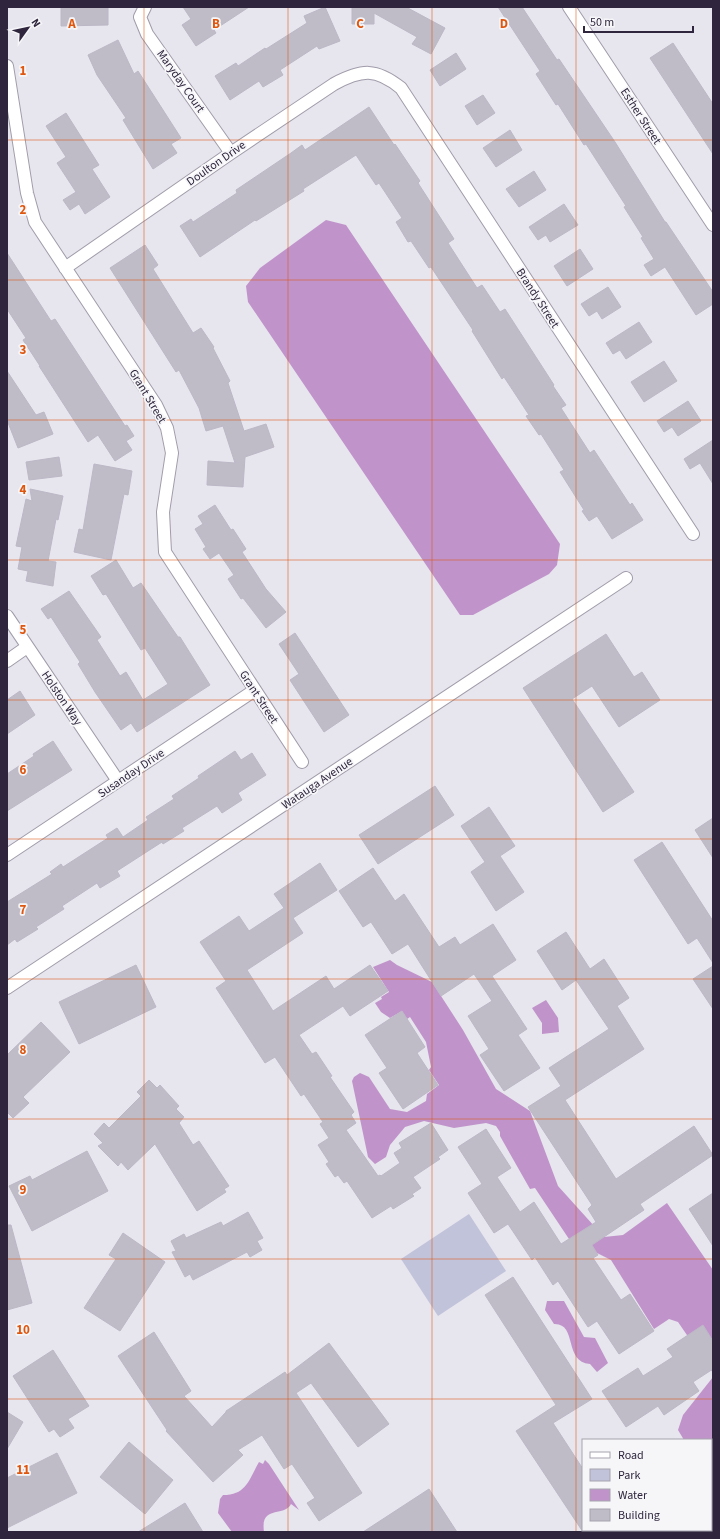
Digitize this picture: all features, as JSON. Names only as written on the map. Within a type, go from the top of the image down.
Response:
[{"type":"street","name":"Maryday Court","points":[[145,7],[140,17],[147,34],[231,153]]},
{"type":"street","name":"Esther Street","points":[[569,7],[713,225]]},
{"type":"street","name":"Grant Street","points":[[7,66],[9,103],[27,192],[35,222],[156,405],[167,428],[172,453],[163,512],[165,552],[302,762]]},
{"type":"street","name":"Doulton Drive","points":[[65,268],[334,84],[349,76],[373,73]]},
{"type":"street","name":"Brandy Street","points":[[373,73],[387,77],[401,88],[693,534]]},
{"type":"street","name":"Watauga Avenue","points":[[7,988],[626,578]]},
{"type":"street","name":"Holston Way","points":[[7,616],[118,781]]},
{"type":"street","points":[[7,660],[27,647]]},
{"type":"street","name":"Susanday Drive","points":[[7,855],[254,690]]},
{"type":"green space","points":[[469,1214],[506,1271],[438,1316],[401,1259]]},
{"type":"water","points":[[326,220],[346,225],[560,544],[557,565],[549,574],[473,615],[460,615],[248,302],[246,286],[260,268]]},
{"type":"water","points":[[390,960],[432,982],[463,1030],[496,1089],[530,1111],[558,1186],[604,1237],[623,1235],[667,1203],[713,1270],[713,1373],[678,1322],[669,1319],[654,1329],[611,1260],[569,1239],[535,1188],[530,1189],[500,1136],[500,1132],[496,1126],[486,1123],[454,1128],[424,1121],[405,1127],[390,1145],[386,1157],[375,1164],[368,1157],[352,1081],[354,1077],[360,1073],[369,1077],[390,1109],[407,1112],[426,1101],[427,1094],[439,1085],[429,1070],[431,1067],[426,1042],[410,1017],[407,1019],[402,1011],[390,1018],[381,1012],[375,1003],[389,992],[373,967]]},
{"type":"water","points":[[546,1000],[558,1018],[559,1032],[542,1034],[542,1023],[532,1008]]},
{"type":"water","points":[[547,1301],[564,1301],[584,1337],[595,1338],[608,1363],[597,1372],[590,1364],[582,1362],[576,1357],[566,1330],[561,1325],[554,1324],[545,1310]]},
{"type":"water","points":[[713,1377],[712,1466],[712,1439],[683,1439],[678,1430],[683,1415]]},
{"type":"water","points":[[265,1460],[299,1510],[291,1504],[288,1508],[269,1515],[264,1523],[264,1532],[232,1532],[218,1513],[220,1499],[223,1495],[231,1494],[242,1489],[250,1480],[259,1462],[263,1464]]},
{"type":"building","points":[[61,7],[108,7],[108,25],[61,26]]},
{"type":"building","points":[[183,7],[249,7],[214,30],[216,33],[196,46],[182,25],[191,19]]},
{"type":"building","points":[[325,7],[340,41],[319,49],[317,46],[280,70],[283,75],[263,87],[259,81],[230,100],[215,76],[236,63],[238,66],[265,48],[266,49],[307,23],[304,16]]},
{"type":"building","points":[[352,7],[406,7],[445,28],[431,54],[412,44],[417,37],[374,13],[374,24],[352,24]]},
{"type":"building","points":[[498,7],[522,7],[557,60],[559,59],[615,142],[665,222],[713,292],[713,304],[696,315],[665,267],[651,276],[644,265],[654,259],[641,238],[643,237],[624,207],[626,206],[586,144],[584,145],[558,104],[556,105],[536,74],[540,71]]},
{"type":"building","points":[[118,40],[134,74],[138,71],[181,138],[171,144],[177,153],[153,169],[123,120],[126,118],[97,75],[88,55]]},
{"type":"building","points":[[673,43],[713,104],[713,154],[650,58]]},
{"type":"building","points":[[456,53],[466,69],[440,86],[430,70]]},
{"type":"building","points":[[483,95],[495,113],[477,125],[465,106]]},
{"type":"building","points":[[369,107],[420,181],[418,183],[454,239],[448,243],[477,288],[482,285],[500,312],[505,309],[566,405],[561,408],[590,453],[594,450],[630,505],[632,503],[643,520],[612,539],[597,516],[589,521],[582,511],[584,510],[560,472],[564,470],[541,434],[539,435],[526,416],[529,415],[504,377],[502,379],[472,331],[473,330],[431,267],[429,268],[411,241],[408,242],[396,222],[402,218],[379,183],[376,185],[356,155],[303,189],[304,191],[256,221],[255,220],[200,257],[180,226],[191,219],[193,222],[237,193],[236,190],[302,145],[305,150]]},
{"type":"building","points":[[66,113],[99,165],[92,169],[110,197],[85,214],[79,204],[70,210],[63,200],[76,192],[57,163],[66,157],[46,126]]},
{"type":"building","points":[[510,130],[522,150],[496,167],[483,148]]},
{"type":"building","points":[[534,171],[546,190],[519,207],[506,189]]},
{"type":"building","points":[[564,204],[578,225],[550,242],[546,235],[538,240],[529,227]]},
{"type":"building","points":[[145,245],[158,265],[153,269],[193,333],[201,328],[214,347],[213,348],[230,381],[228,383],[244,431],[266,424],[274,447],[245,457],[243,487],[207,485],[208,461],[235,463],[223,426],[206,431],[199,408],[179,370],[176,372],[110,268]]},
{"type":"building","points":[[580,249],[593,269],[567,286],[554,266]]},
{"type":"building","points":[[7,253],[51,321],[55,319],[125,426],[127,425],[134,436],[126,441],[132,450],[115,461],[98,435],[88,442],[23,340],[26,338],[7,309]]},
{"type":"building","points":[[608,287],[621,307],[602,319],[597,311],[589,316],[581,304]]},
{"type":"building","points":[[639,322],[652,342],[626,359],[620,350],[613,354],[606,343]]},
{"type":"building","points":[[664,361],[677,381],[644,402],[631,382]]},
{"type":"building","points":[[7,371],[36,415],[44,412],[53,434],[18,448],[7,420]]},
{"type":"building","points":[[688,401],[701,421],[678,436],[672,427],[664,432],[657,421]]},
{"type":"building","points":[[713,440],[713,484],[700,463],[690,469],[684,459]]},
{"type":"building","points":[[59,457],[62,476],[29,480],[26,462]]},
{"type":"building","points":[[94,464],[132,471],[128,495],[124,494],[111,560],[74,552],[79,529],[83,530]]},
{"type":"building","points":[[30,489],[63,496],[58,520],[56,519],[48,561],[56,562],[53,586],[26,581],[28,571],[18,569],[22,547],[16,546],[26,499],[32,501]]},
{"type":"building","points":[[215,505],[231,530],[233,529],[246,549],[242,552],[266,589],[286,612],[266,628],[243,598],[241,599],[228,579],[234,575],[219,553],[210,559],[203,549],[206,547],[195,529],[203,524],[198,516]]},
{"type":"building","points":[[116,560],[133,588],[141,583],[178,637],[180,637],[210,685],[137,732],[131,723],[121,730],[95,692],[78,664],[80,662],[51,617],[48,619],[41,609],[69,591],[101,637],[97,640],[120,676],[126,672],[143,700],[168,684],[145,648],[141,650],[106,594],[103,595],[91,576]]},
{"type":"building","points":[[295,633],[349,715],[324,732],[290,680],[299,674],[279,644]]},
{"type":"building","points":[[606,634],[634,677],[642,672],[660,700],[619,727],[592,686],[572,699],[634,792],[603,812],[523,688]]},
{"type":"building","points":[[20,691],[35,715],[7,734],[7,700]]},
{"type":"building","points":[[53,741],[72,770],[7,811],[7,774]]},
{"type":"building","points":[[235,751],[241,760],[252,753],[266,775],[238,793],[242,800],[222,813],[217,806],[182,828],[184,831],[163,844],[162,842],[117,871],[120,876],[100,888],[97,883],[62,906],[64,909],[36,927],[38,929],[17,942],[15,939],[7,945],[7,902],[52,874],[50,872],[61,864],[63,867],[108,838],[106,835],[117,828],[123,837],[148,820],[146,817],[174,799],[172,796],[199,778],[198,776]]},
{"type":"building","points":[[435,786],[454,815],[378,864],[359,835]]},
{"type":"building","points":[[489,807],[515,846],[500,856],[524,892],[496,911],[471,872],[485,862],[461,826]]},
{"type":"building","points":[[713,818],[713,858],[695,830]]},
{"type":"building","points":[[662,842],[713,921],[713,963],[697,938],[688,944],[634,860]]},
{"type":"building","points":[[320,863],[337,890],[293,918],[303,933],[247,970],[273,1011],[326,976],[334,989],[370,965],[388,991],[350,1016],[343,1006],[299,1035],[312,1054],[316,1052],[332,1076],[330,1077],[354,1112],[351,1115],[356,1123],[346,1130],[378,1176],[381,1176],[400,1163],[394,1153],[402,1148],[399,1143],[431,1123],[448,1150],[438,1157],[440,1159],[413,1177],[421,1188],[412,1194],[414,1196],[393,1209],[391,1206],[372,1218],[347,1181],[344,1183],[338,1175],[335,1177],[326,1164],[329,1162],[318,1145],[329,1138],[320,1124],[323,1122],[304,1094],[301,1096],[275,1057],[265,1063],[216,988],[226,981],[200,942],[239,916],[249,931],[284,908],[274,894]]},
{"type":"building","points":[[373,868],[395,901],[404,894],[439,947],[455,937],[460,945],[493,924],[516,960],[492,976],[527,1029],[518,1035],[540,1068],[504,1091],[480,1055],[489,1049],[468,1016],[492,1001],[474,974],[441,996],[408,944],[392,954],[371,922],[363,927],[339,891]]},
{"type":"building","points":[[566,932],[590,969],[604,959],[629,998],[617,1006],[644,1049],[565,1100],[616,1179],[694,1126],[713,1155],[640,1204],[644,1210],[592,1245],[598,1255],[593,1258],[621,1300],[630,1294],[654,1331],[619,1354],[597,1321],[588,1327],[558,1281],[553,1285],[535,1257],[532,1260],[508,1224],[494,1233],[468,1193],[482,1184],[458,1147],[486,1129],[511,1168],[497,1177],[520,1212],[534,1202],[561,1244],[596,1222],[588,1209],[592,1205],[528,1107],[561,1086],[549,1068],[609,1029],[576,980],[562,990],[537,951]]},
{"type":"building","points":[[136,965],[156,1007],[79,1044],[59,1002]]},
{"type":"building","points":[[713,966],[713,1009],[693,979]]},
{"type":"building","points":[[402,1011],[425,1047],[417,1053],[438,1085],[403,1109],[379,1073],[387,1068],[365,1035]]},
{"type":"building","points":[[41,1022],[70,1052],[23,1097],[29,1103],[13,1118],[7,1112],[7,1055]]},
{"type":"building","points":[[149,1080],[157,1088],[160,1085],[179,1106],[176,1109],[184,1117],[179,1123],[193,1145],[199,1141],[229,1186],[224,1189],[226,1192],[197,1211],[155,1144],[128,1170],[121,1162],[118,1166],[98,1146],[103,1143],[94,1134],[104,1123],[109,1128],[141,1096],[137,1092]]},
{"type":"building","points":[[87,1151],[108,1191],[32,1231],[9,1186],[30,1176],[32,1180]]},
{"type":"building","points":[[713,1193],[713,1246],[689,1209]]},
{"type":"building","points":[[248,1212],[263,1238],[257,1241],[262,1250],[250,1257],[247,1252],[193,1280],[190,1274],[185,1277],[172,1252],[176,1251],[171,1241],[184,1234],[186,1238],[221,1222],[223,1226]]},
{"type":"building","points":[[7,1225],[11,1225],[32,1303],[7,1310]]},
{"type":"building","points":[[123,1233],[165,1262],[120,1331],[84,1308],[116,1259],[109,1255]]},
{"type":"building","points":[[513,1277],[592,1399],[553,1423],[582,1467],[582,1530],[516,1431],[556,1405],[485,1295]]},
{"type":"building","points":[[703,1325],[713,1341],[713,1369],[693,1382],[699,1391],[664,1415],[658,1406],[626,1427],[602,1391],[638,1368],[643,1376],[673,1357],[667,1349]]},
{"type":"building","points":[[154,1332],[191,1391],[184,1396],[212,1427],[226,1411],[285,1372],[287,1375],[329,1343],[389,1424],[358,1447],[311,1383],[296,1393],[362,1493],[319,1521],[307,1503],[315,1498],[292,1464],[284,1469],[262,1435],[238,1450],[243,1455],[213,1482],[166,1431],[167,1430],[118,1356]]},
{"type":"building","points":[[53,1350],[89,1406],[68,1419],[74,1428],[60,1437],[54,1429],[49,1432],[13,1376]]},
{"type":"building","points":[[7,1412],[23,1422],[7,1449]]},
{"type":"building","points":[[129,1442],[173,1480],[145,1514],[100,1477]]},
{"type":"building","points":[[57,1453],[77,1493],[7,1528],[7,1478]]},
{"type":"building","points":[[429,1489],[457,1532],[363,1532]]},
{"type":"building","points":[[185,1503],[203,1532],[138,1532]]}]
